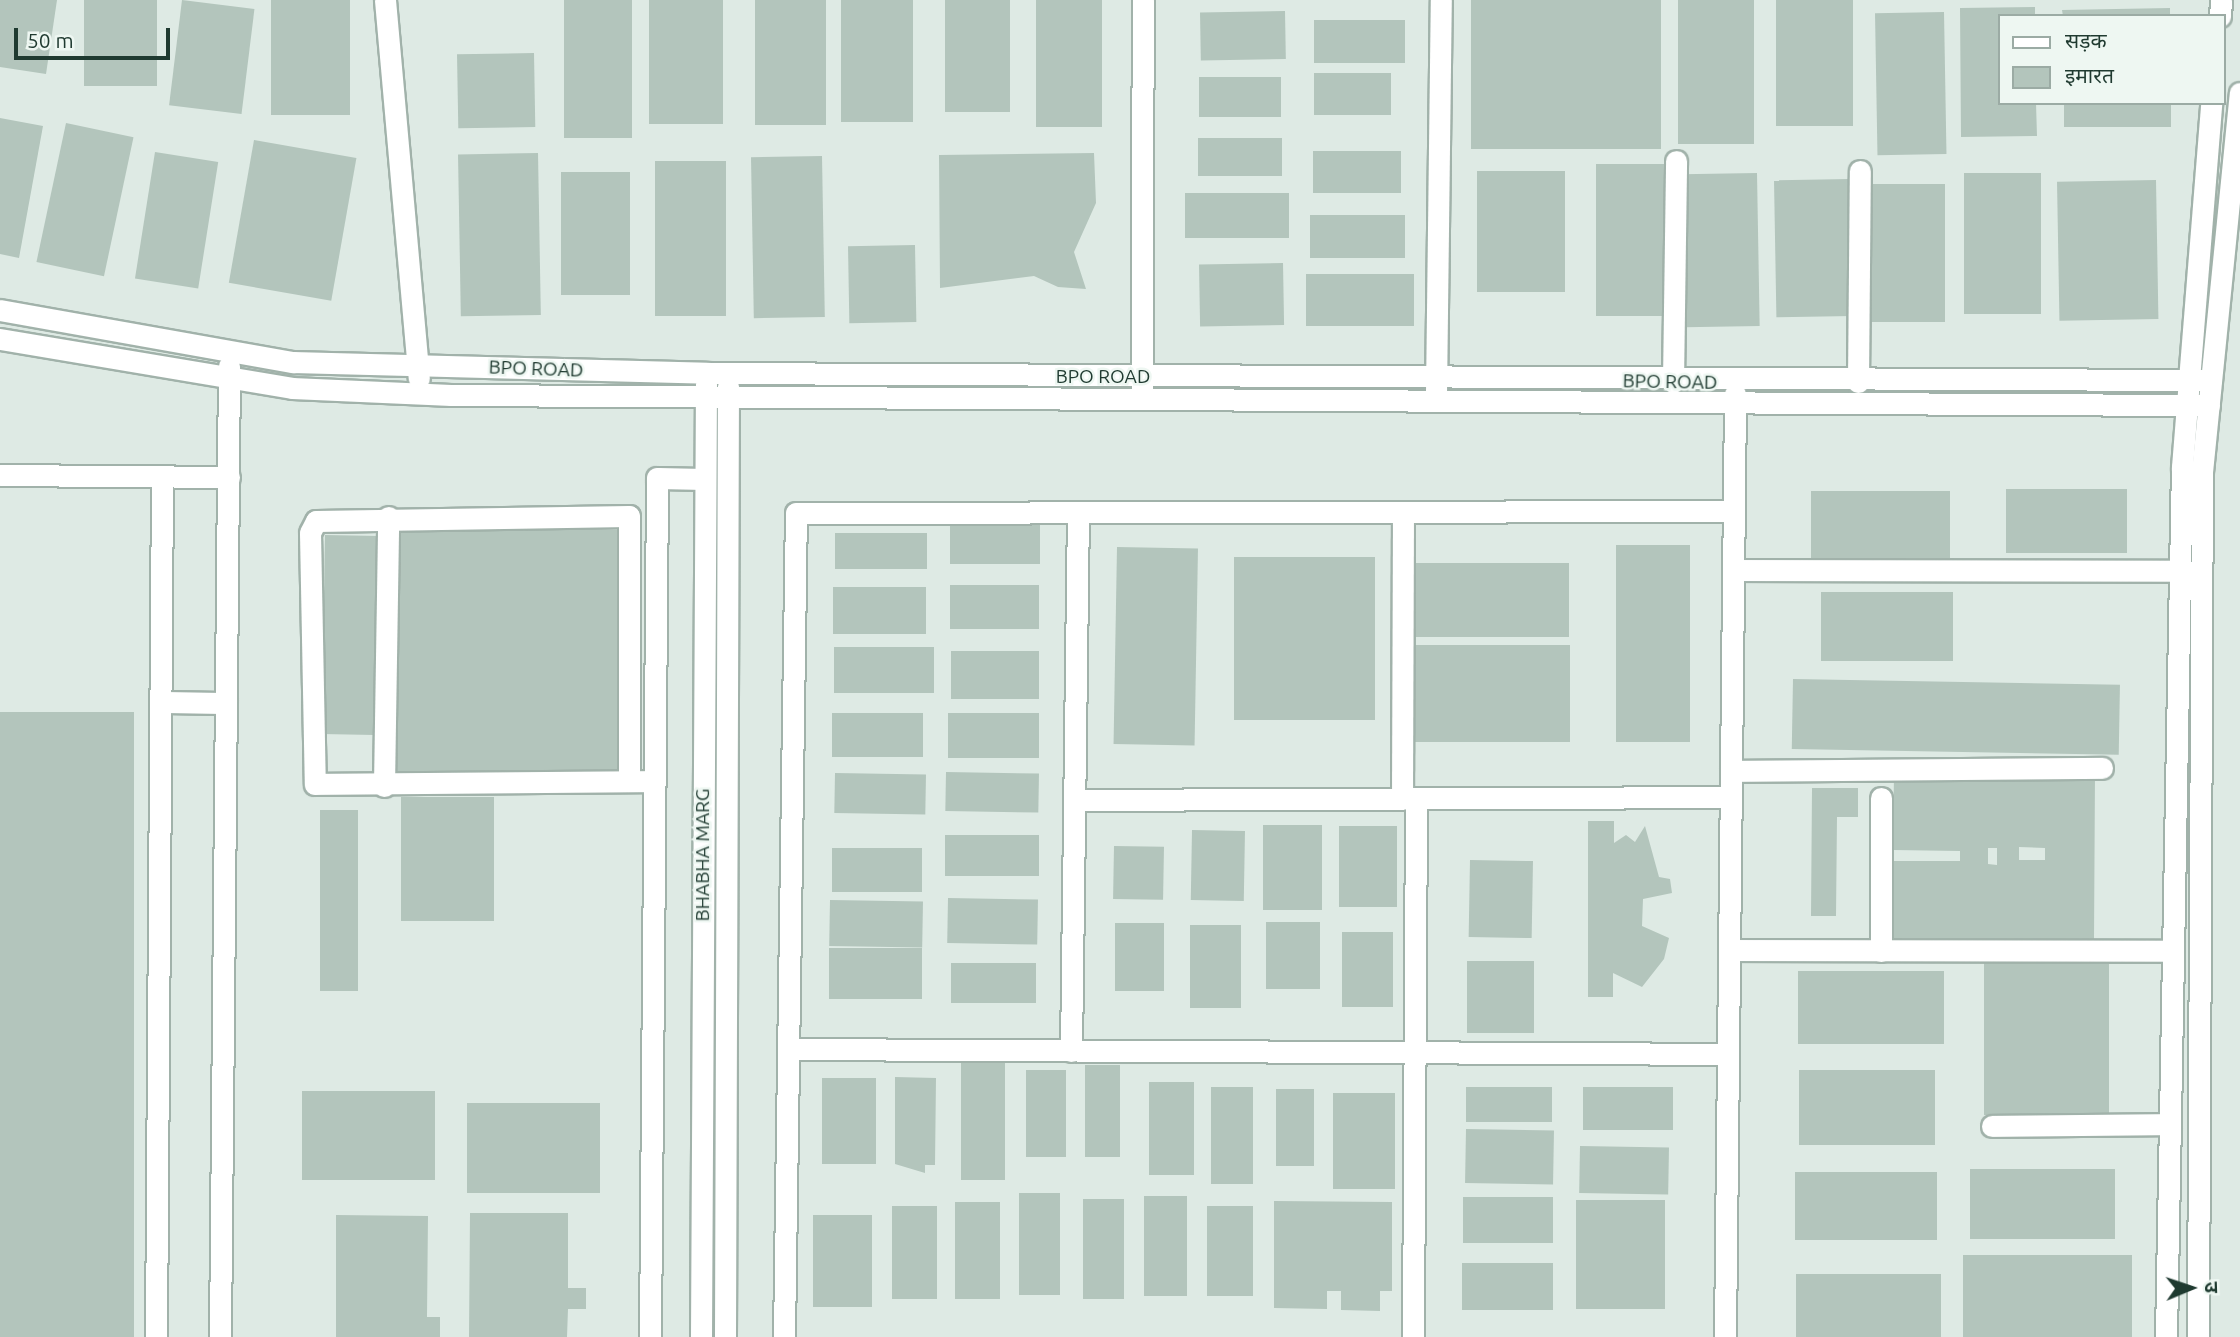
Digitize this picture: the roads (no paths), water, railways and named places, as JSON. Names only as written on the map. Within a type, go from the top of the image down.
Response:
[{"type":"street","points":[[385,0],[421,393]]},
{"type":"street","points":[[1142,401],[1143,0]]},
{"type":"street","points":[[1436,404],[1441,0]]},
{"type":"street","points":[[2198,1337],[2202,472],[2236,164],[2240,93]]},
{"type":"street","points":[[2166,1337],[2180,571],[2186,405],[2211,105]]},
{"type":"street","points":[[1673,382],[1676,161]]},
{"type":"street","points":[[1858,382],[1860,171]]},
{"type":"street","name":"BPO ROAD","points":[[0,310],[293,362],[706,373],[1436,380],[2211,380]]},
{"type":"street","name":"BPO ROAD","points":[[0,339],[292,388],[421,393],[1735,407],[2209,405]]},
{"type":"street","points":[[220,1337],[230,351]]},
{"type":"street","name":"BHABHA MARG","points":[[701,1337],[706,373]]},
{"type":"street","name":"BHABHA MARG","points":[[726,1337],[728,373]]},
{"type":"street","points":[[1725,1337],[1735,382]]},
{"type":"street","points":[[0,475],[229,477]]},
{"type":"street","points":[[156,1337],[162,476]]},
{"type":"street","points":[[650,1337],[657,478],[705,479]]},
{"type":"street","points":[[784,1337],[796,513],[1734,511]]},
{"type":"street","points":[[1071,1051],[1077,512]]},
{"type":"street","points":[[1403,512],[1415,1052],[1413,1337]]},
{"type":"street","points":[[655,780],[325,787],[315,784],[311,773],[310,533],[325,516],[657,514]]},
{"type":"street","points":[[629,516],[629,781]]},
{"type":"street","points":[[384,786],[388,517]]},
{"type":"street","points":[[1733,570],[2180,571]]},
{"type":"street","points":[[162,702],[226,703]]},
{"type":"street","points":[[1731,771],[2102,768]]},
{"type":"street","points":[[1074,800],[1731,797]]},
{"type":"street","points":[[1881,798],[1881,951]]},
{"type":"street","points":[[1729,950],[2173,951]]},
{"type":"street","points":[[788,1049],[1728,1054]]},
{"type":"street","points":[[1992,1126],[2170,1124]]}]
